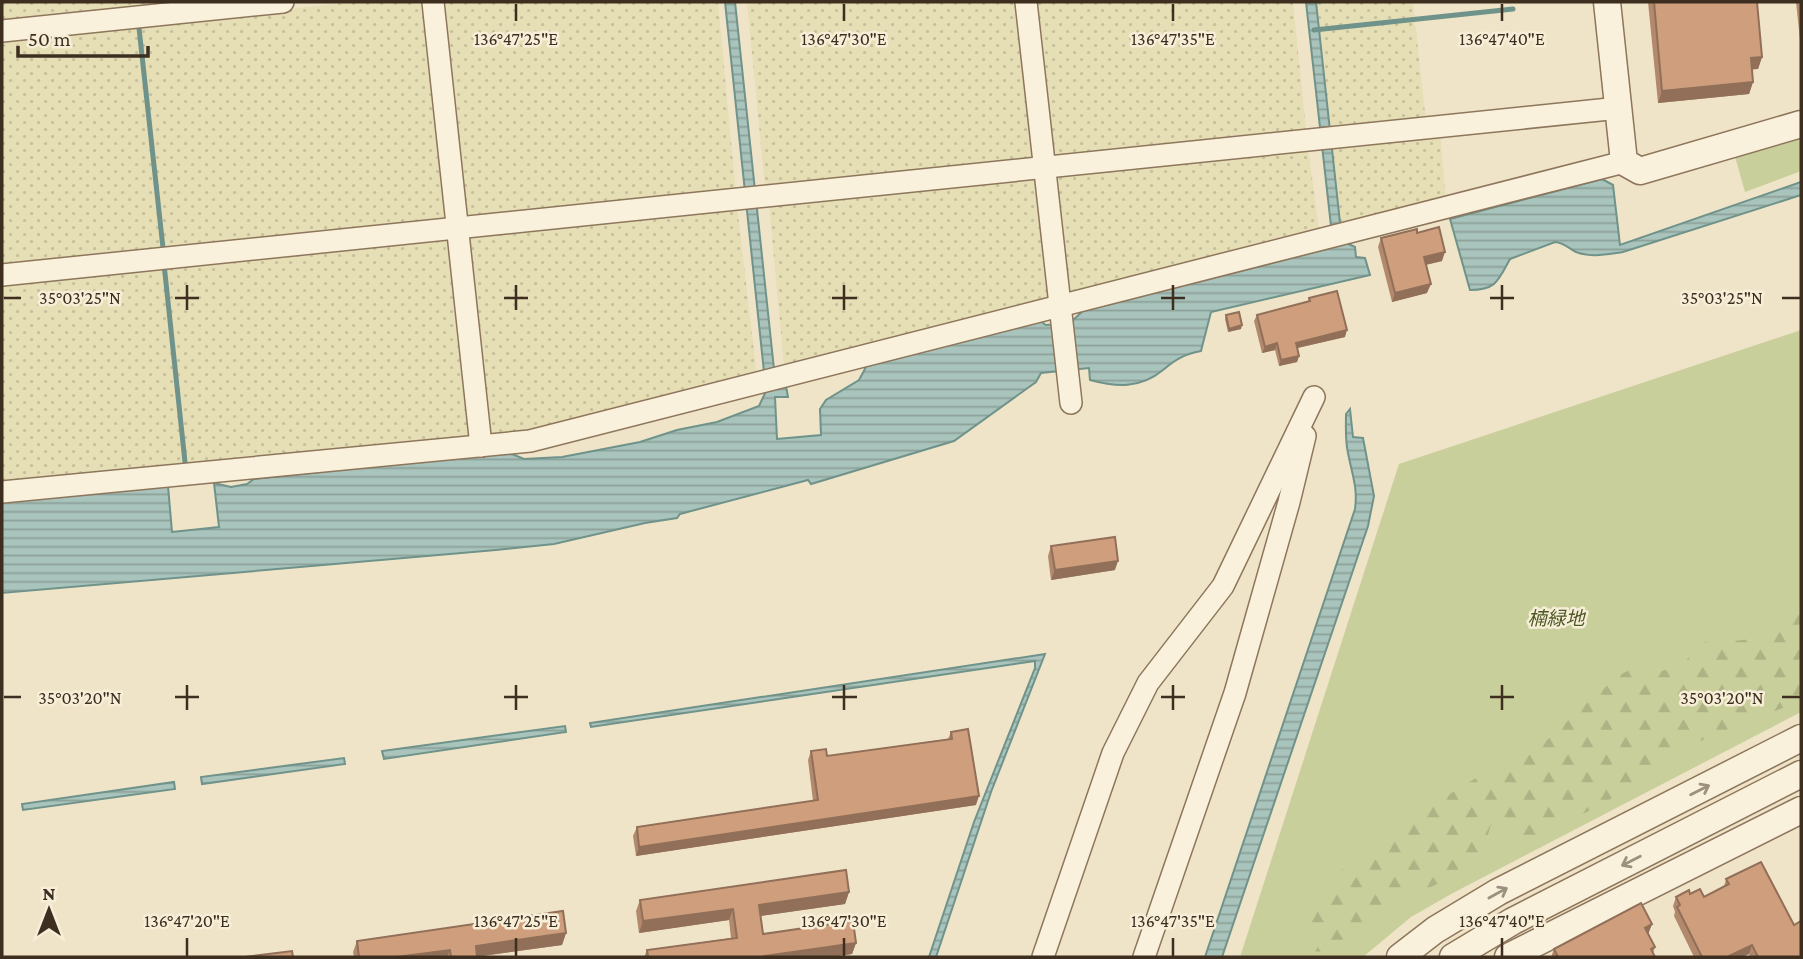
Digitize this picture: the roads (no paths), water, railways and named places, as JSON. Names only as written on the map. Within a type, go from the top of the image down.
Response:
[{"type":"street","points":[[2,31],[283,2]]},
{"type":"street","points":[[433,2],[481,446]]},
{"type":"street","points":[[1027,2],[1070,395]]},
{"type":"street","points":[[1607,2],[1624,162]]},
{"type":"street","points":[[2,275],[1619,108]]},
{"type":"street","points":[[2,492],[530,441],[1060,311],[1337,235],[1624,162],[1640,171],[1801,124]]},
{"type":"street","points":[[1043,957],[1113,753],[1148,683],[1223,586],[1314,397],[1289,502],[1235,693],[1143,957]]},
{"type":"street","points":[[1400,957],[1435,930],[1498,892],[1801,738]]},
{"type":"street","points":[[1453,957],[1513,921],[1801,774]]},
{"type":"street","points":[[1508,957],[1801,810]]},
{"type":"water","points":[[725,2],[735,2],[776,388],[786,386],[788,397],[775,397],[777,439],[821,435],[820,409],[826,400],[859,380],[867,365],[1040,321],[1046,325],[1070,323],[1086,308],[1331,248],[1333,244],[1306,2],[1316,2],[1342,241],[1355,247],[1356,257],[1365,258],[1370,275],[1211,312],[1201,351],[1180,358],[1146,381],[1118,385],[1090,380],[1089,368],[1041,373],[1036,382],[954,441],[811,484],[808,480],[680,514],[677,518],[554,544],[2,593],[2,502],[168,486],[172,532],[219,527],[214,483],[231,487],[247,484],[254,479],[480,455],[512,454],[524,459],[562,457],[640,442],[677,430],[717,422],[759,406],[766,391]]},
{"type":"water","points":[[1602,179],[1613,185],[1620,245],[1801,182],[1801,195],[1623,252],[1587,255],[1555,242],[1510,259],[1495,283],[1479,290],[1470,290],[1450,219]]},
{"type":"water","points":[[1350,409],[1353,437],[1363,438],[1374,496],[1368,526],[1222,957],[1205,957],[1355,509],[1355,488],[1346,439],[1346,414]]},
{"type":"water","points":[[1045,654],[991,792],[936,957],[929,957],[974,822],[1035,668],[1035,661],[591,727],[590,723]]},
{"type":"water","points":[[565,726],[566,732],[384,759],[382,751]]},
{"type":"water","points":[[344,758],[345,764],[202,784],[201,777]]},
{"type":"water","points":[[174,782],[175,789],[23,810],[22,804]]},
{"type":"waterway","points":[[1314,30],[1513,9]]},
{"type":"waterway","points":[[139,28],[163,248]]},
{"type":"waterway","points":[[164,264],[185,462]]},
{"type":"park label","name":"楠緑地","points":[[1556,618]]}]
